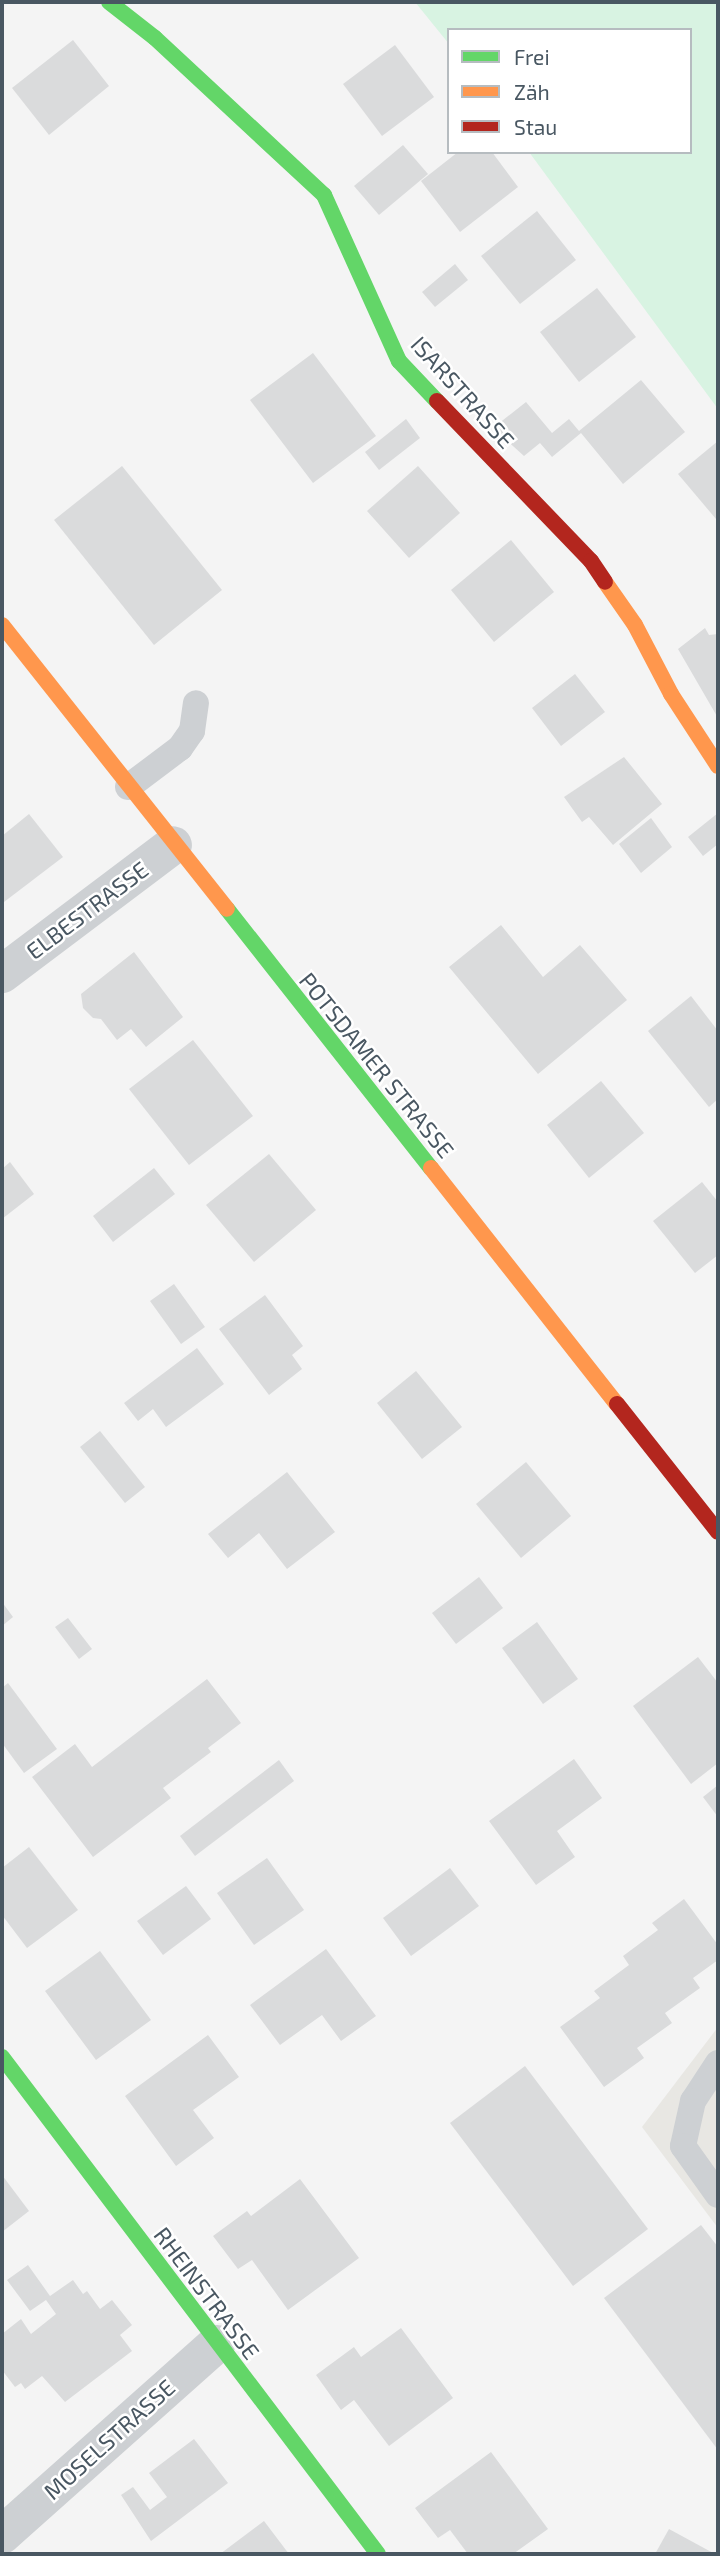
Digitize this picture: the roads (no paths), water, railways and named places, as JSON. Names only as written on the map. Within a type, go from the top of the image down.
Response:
[{"type":"street","name":"ISARSTRASSE","points":[[109,2],[155,38],[324,195],[399,361],[591,561],[635,625],[671,694],[718,766]]},
{"type":"street","name":"POTSDAMER STRASSE","points":[[2,625],[718,1532]]},
{"type":"street","name":"ELBESTRASSE","points":[[2,974],[173,845]]},
{"type":"street","name":"RHEINSTRASSE","points":[[2,2057],[216,2344],[378,2554]]},
{"type":"street","name":"MOSELSTRASSE","points":[[2,2535],[216,2344]]},
{"type":"lane","points":[[128,787],[180,748],[192,731],[196,703]]},
{"type":"lane","points":[[718,2063],[693,2101],[683,2146],[718,2195]]}]
